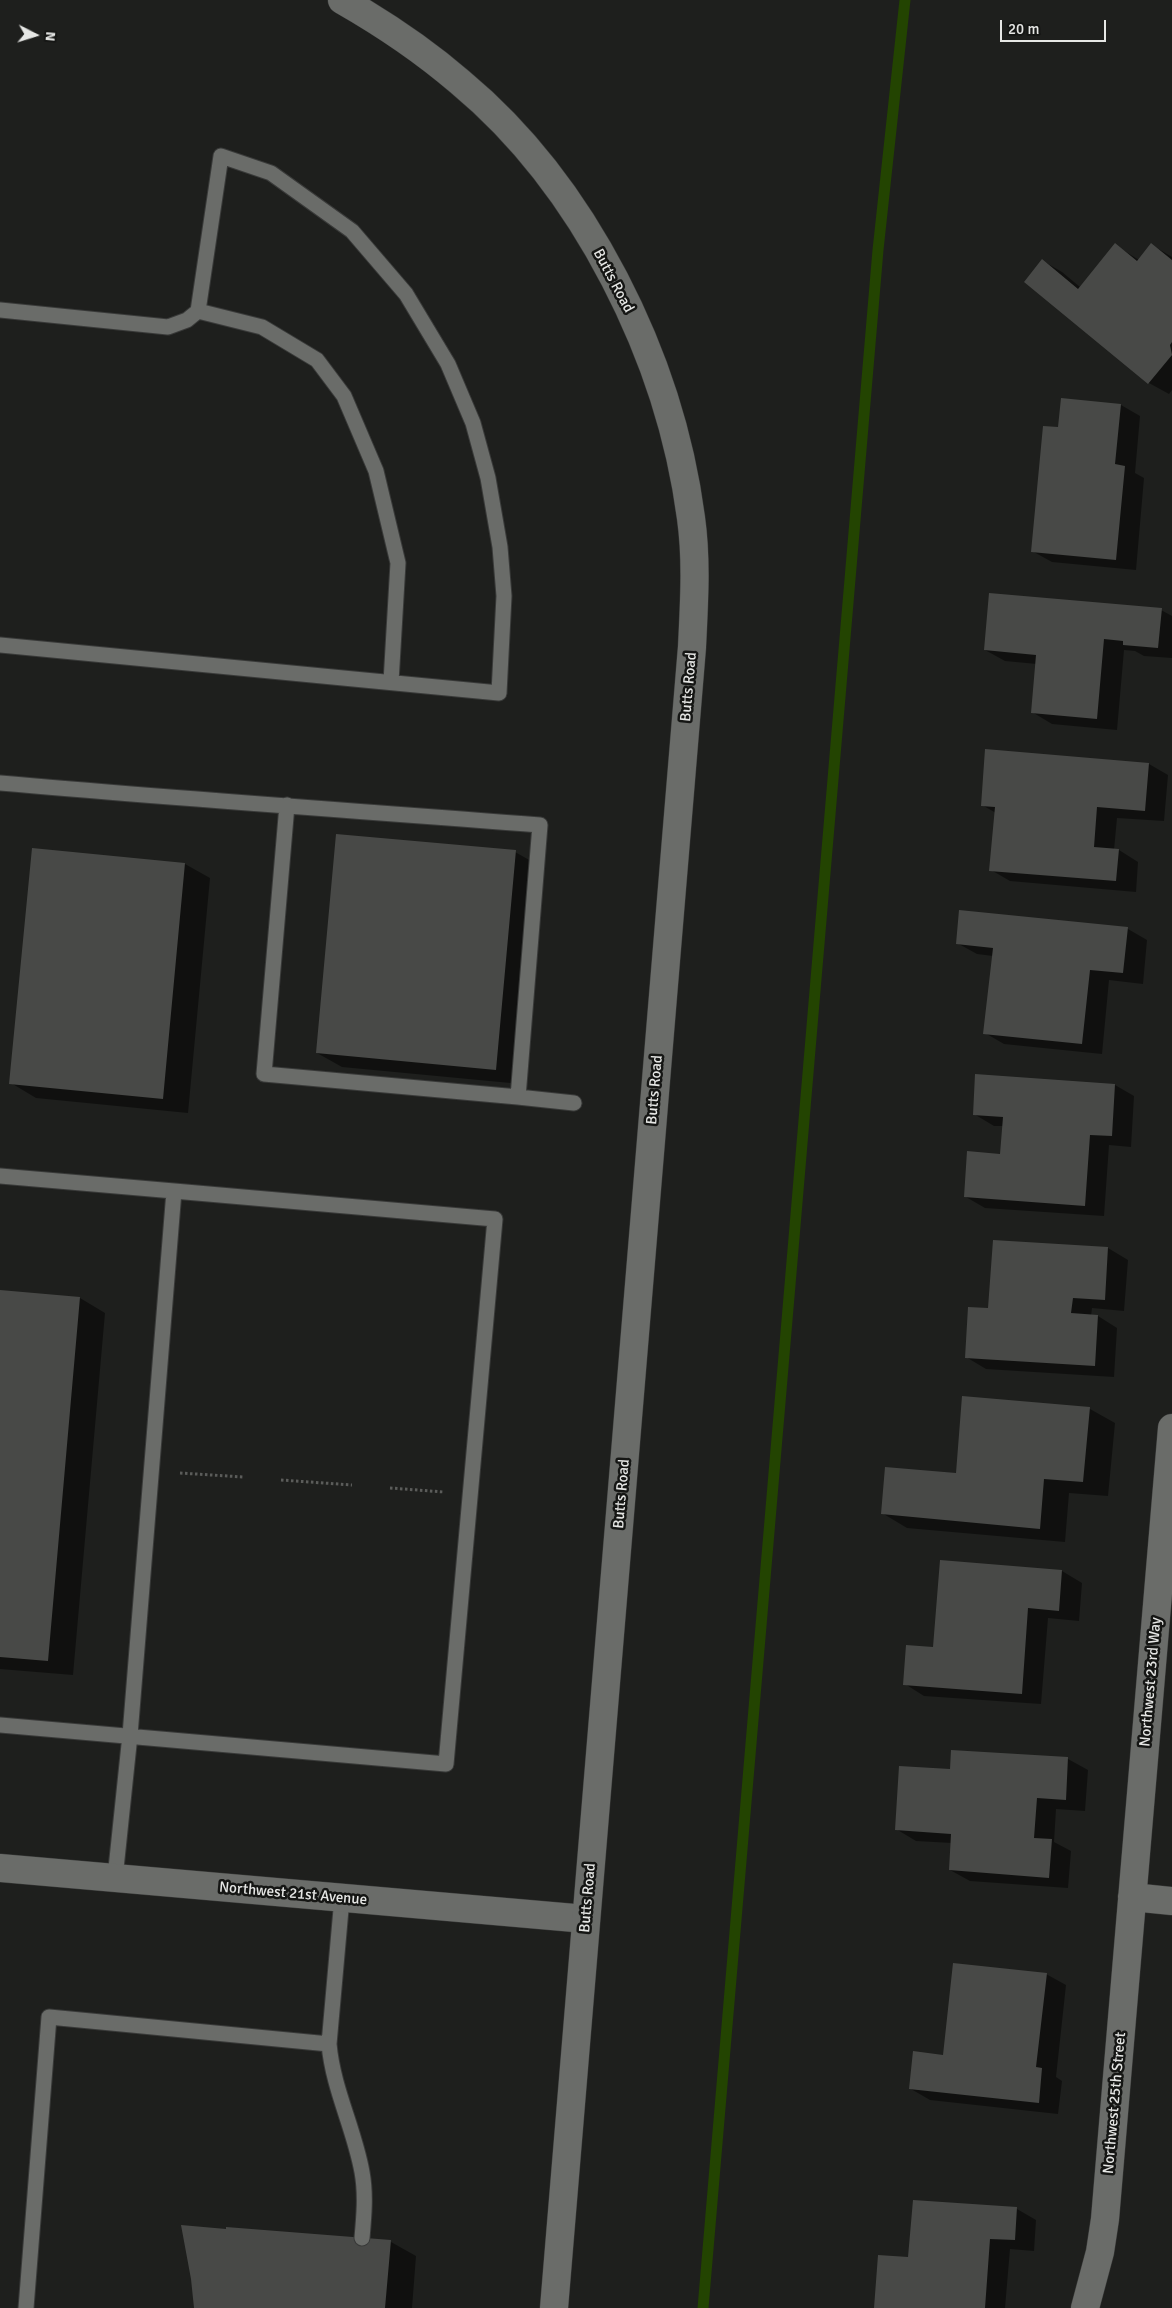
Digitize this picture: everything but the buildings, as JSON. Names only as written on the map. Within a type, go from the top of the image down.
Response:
[{"type":"street","name":"Butts Road","points":[[342,0],[392,30],[462,83],[524,147],[578,218],[605,262],[627,305],[647,352],[676,440],[691,518],[695,600],[692,647],[554,2308]]},
{"type":"street","name":"Northwest 23rd Way","points":[[1132,1896],[1172,1428]]},
{"type":"street","name":"Northwest 21st Avenue","points":[[0,1868],[586,1919]]},
{"type":"street","points":[[1132,1896],[1172,1900]]},
{"type":"street","name":"Northwest 25th Street","points":[[1085,2308],[1100,2252],[1105,2219],[1132,1896]]},
{"type":"lane","points":[[0,310],[168,327],[187,320],[198,311],[221,156],[271,173],[352,231],[406,294],[448,364],[473,423],[488,478],[500,547],[504,596],[499,692],[0,645]]},
{"type":"lane","points":[[198,311],[262,327],[317,360],[344,396],[376,471],[398,564],[391,682]]},
{"type":"lane","points":[[0,783],[540,825],[518,1097]]},
{"type":"lane","points":[[287,805],[264,1074],[574,1103]]},
{"type":"lane","points":[[0,1176],[494,1218],[446,1764],[0,1725]]},
{"type":"lane","points":[[115,1878],[130,1735],[174,1190]]},
{"type":"lane","points":[[342,1898],[329,2044],[337,2090],[362,2172],[364,2192],[362,2238]]},
{"type":"lane","points":[[26,2308],[49,2017],[329,2044]]},
{"type":"path","points":[[180,1473],[243,1477]]},
{"type":"path","points":[[281,1480],[352,1485]]},
{"type":"path","points":[[390,1488],[452,1492]]},
{"type":"waterway","points":[[703,2308],[878,250],[905,0]]}]
